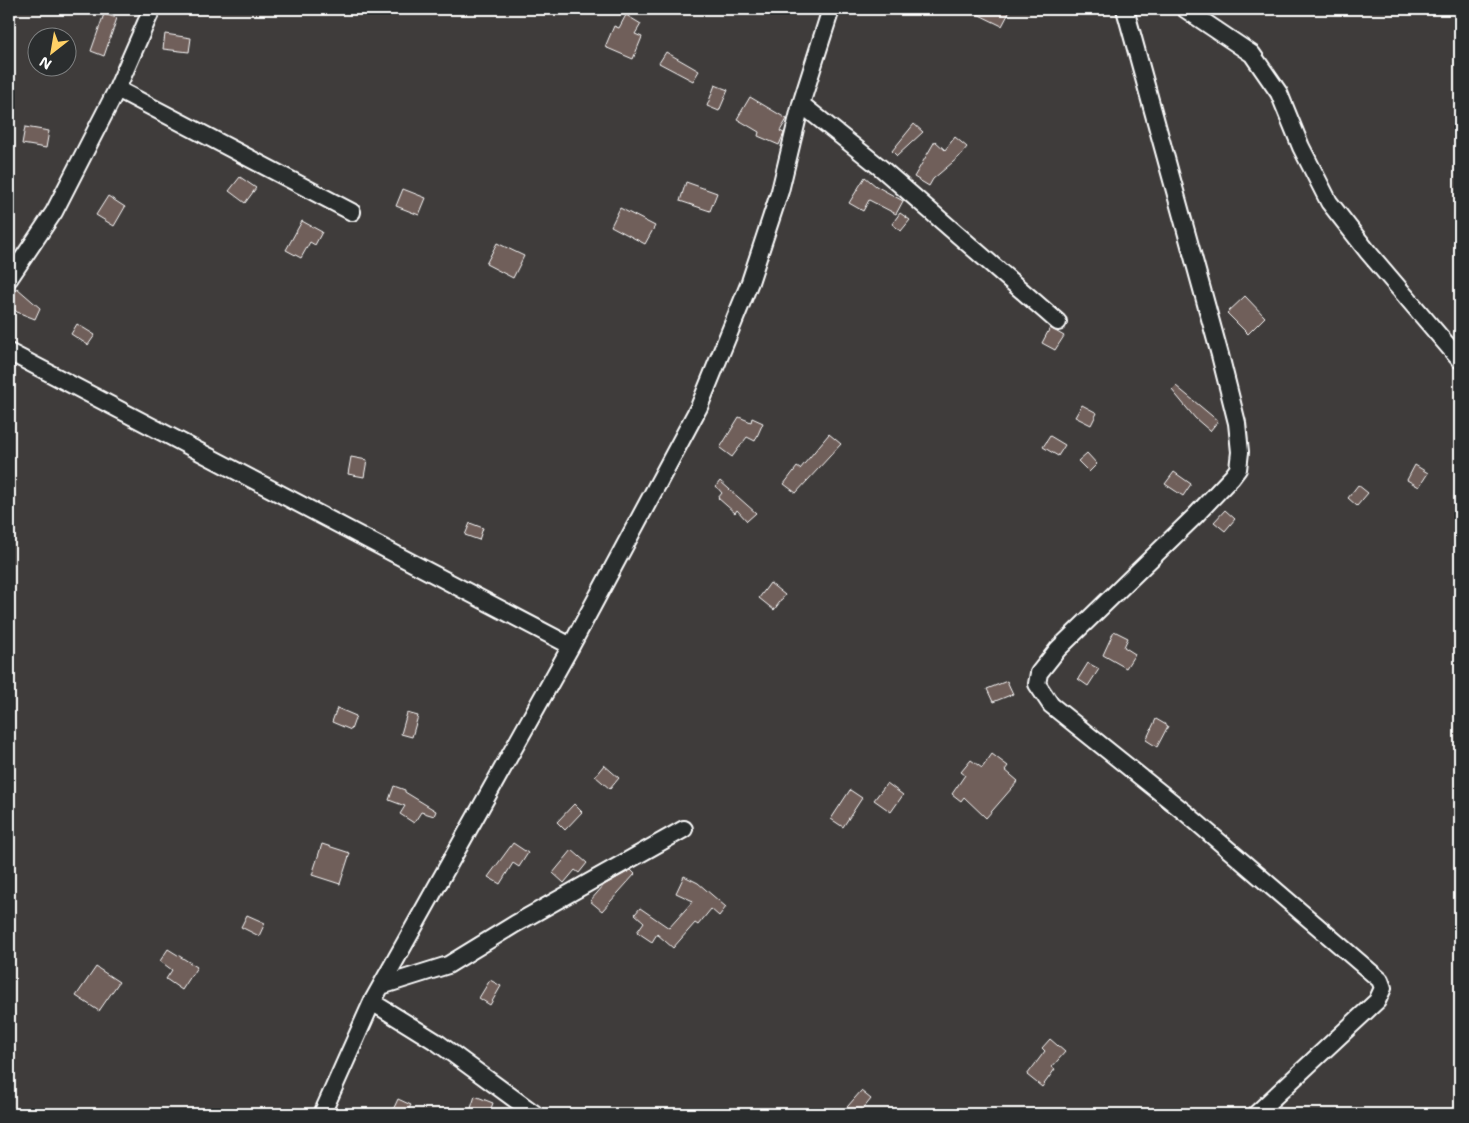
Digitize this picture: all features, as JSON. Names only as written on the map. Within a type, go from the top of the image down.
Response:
[{"type":"street","points":[[9,279],[54,212],[117,90],[152,9]]},
{"type":"street","points":[[322,1114],[372,1002],[571,646],[699,407],[756,264],[780,190],[801,104],[831,9]]},
{"type":"street","points":[[1125,9],[1237,423],[1240,452],[1238,469],[1058,649],[1038,673],[1037,684],[1051,705],[1187,814],[1380,980],[1383,988],[1376,1001],[1256,1114]]},
{"type":"street","points":[[1185,9],[1252,54],[1278,93],[1301,147],[1329,202],[1368,252],[1460,360]]},
{"type":"street","points":[[117,90],[352,212]]},
{"type":"street","points":[[801,104],[881,168],[1058,322]]},
{"type":"street","points":[[9,352],[571,646]]},
{"type":"street","points":[[381,986],[448,966],[516,924],[684,829]]},
{"type":"street","points":[[372,1002],[438,1043],[535,1114]]},
{"type":"building","points":[[967,9],[1011,9],[1002,26]]},
{"type":"building","points":[[104,14],[117,18],[104,56],[91,51]]},
{"type":"building","points":[[626,15],[641,24],[635,34],[642,37],[633,59],[605,47],[614,26],[619,28]]},
{"type":"building","points":[[165,34],[191,38],[189,52],[163,49]]},
{"type":"building","points":[[666,52],[699,71],[693,81],[659,63]]},
{"type":"building","points":[[715,85],[728,90],[719,111],[707,106]]},
{"type":"building","points":[[750,97],[787,119],[780,131],[784,133],[779,145],[758,136],[759,132],[737,119]]},
{"type":"building","points":[[914,124],[923,132],[897,156],[892,151]]},
{"type":"building","points":[[25,127],[49,131],[46,148],[22,144]]},
{"type":"building","points":[[955,137],[967,147],[959,157],[933,179],[929,186],[914,177],[935,141],[945,150]]},
{"type":"building","points":[[240,177],[256,188],[245,203],[229,191]]},
{"type":"building","points":[[865,177],[876,186],[903,201],[896,214],[869,200],[863,211],[849,203]]},
{"type":"building","points":[[686,182],[717,193],[710,211],[680,201]]},
{"type":"building","points":[[403,189],[426,198],[419,215],[396,206]]},
{"type":"building","points":[[108,196],[125,207],[114,226],[96,215]]},
{"type":"building","points":[[620,208],[655,226],[645,244],[611,226]]},
{"type":"building","points":[[900,213],[910,220],[901,231],[892,224]]},
{"type":"building","points":[[302,221],[322,232],[315,245],[310,242],[301,258],[286,250]]},
{"type":"building","points":[[497,243],[524,256],[513,278],[486,264]]},
{"type":"building","points":[[17,288],[40,308],[35,319],[17,312],[9,304],[9,298]]},
{"type":"building","points":[[1245,296],[1265,317],[1248,334],[1227,313]]},
{"type":"building","points":[[77,324],[95,335],[88,345],[71,334]]},
{"type":"building","points":[[1050,328],[1064,336],[1055,350],[1042,343]]},
{"type":"building","points":[[1176,386],[1218,421],[1210,431],[1195,418],[1172,390]]},
{"type":"building","points":[[1082,405],[1097,413],[1091,425],[1075,417]]},
{"type":"building","points":[[739,417],[751,422],[752,418],[763,423],[755,441],[747,437],[732,457],[720,448]]},
{"type":"building","points":[[829,434],[841,444],[796,493],[784,484],[797,467],[800,469]]},
{"type":"building","points":[[1050,436],[1065,445],[1058,456],[1043,447]]},
{"type":"building","points":[[1087,453],[1097,464],[1089,472],[1078,461]]},
{"type":"building","points":[[351,457],[367,460],[364,477],[348,474]]},
{"type":"building","points":[[1415,465],[1428,473],[1419,487],[1407,480]]},
{"type":"building","points":[[1174,472],[1191,484],[1183,496],[1165,484]]},
{"type":"building","points":[[720,481],[756,513],[747,521],[737,510],[735,513],[718,498],[722,493],[716,486]]},
{"type":"building","points":[[1358,485],[1368,493],[1357,506],[1348,498]]},
{"type":"building","points":[[1225,510],[1235,519],[1225,531],[1214,522]]},
{"type":"building","points":[[470,523],[483,528],[479,540],[465,535]]},
{"type":"building","points":[[770,583],[785,595],[774,610],[759,598]]},
{"type":"building","points":[[1114,631],[1128,638],[1124,647],[1135,654],[1126,668],[1103,655]]},
{"type":"building","points":[[1088,663],[1099,669],[1088,686],[1078,679]]},
{"type":"building","points":[[1007,681],[1013,694],[993,702],[987,689]]},
{"type":"building","points":[[337,708],[356,716],[351,730],[332,722]]},
{"type":"building","points":[[407,713],[418,716],[412,737],[401,734]]},
{"type":"building","points":[[1156,719],[1168,726],[1157,747],[1146,740]]},
{"type":"building","points":[[992,754],[1008,766],[1005,770],[1018,781],[986,818],[964,797],[961,801],[952,794],[965,775],[961,772],[971,760],[982,768]]},
{"type":"building","points":[[604,765],[619,778],[610,789],[595,776]]},
{"type":"building","points":[[887,783],[903,795],[891,812],[874,800]]},
{"type":"building","points":[[394,786],[405,790],[405,792],[436,811],[434,816],[421,812],[414,823],[400,814],[405,806],[389,800]]},
{"type":"building","points":[[850,790],[862,798],[843,827],[831,819]]},
{"type":"building","points":[[574,804],[582,812],[565,830],[557,822]]},
{"type":"building","points":[[513,843],[528,853],[519,867],[513,863],[500,884],[488,877]]},
{"type":"building","points":[[322,844],[350,853],[340,884],[312,875]]},
{"type":"building","points":[[572,850],[587,863],[579,873],[575,870],[564,883],[553,873]]},
{"type":"building","points":[[631,870],[635,874],[602,911],[590,901],[604,885]]},
{"type":"building","points":[[684,876],[698,883],[726,907],[719,916],[711,909],[698,925],[695,923],[673,948],[657,934],[652,942],[637,932],[644,922],[635,914],[640,908],[669,928],[693,901],[676,893]]},
{"type":"building","points":[[247,915],[265,923],[259,936],[241,927]]},
{"type":"building","points":[[168,949],[197,967],[182,990],[166,979],[172,970],[160,961]]},
{"type":"building","points":[[96,967],[119,982],[99,1011],[76,996]]},
{"type":"building","points":[[490,980],[501,986],[490,1005],[479,998]]},
{"type":"building","points":[[1050,1039],[1065,1052],[1052,1067],[1055,1069],[1042,1087],[1027,1075],[1045,1051],[1042,1048]]},
{"type":"building","points":[[861,1091],[871,1099],[859,1114],[841,1114]]},
{"type":"building","points":[[475,1096],[493,1103],[489,1114],[470,1111]]},
{"type":"building","points":[[398,1099],[411,1105],[406,1114],[391,1114]]}]
